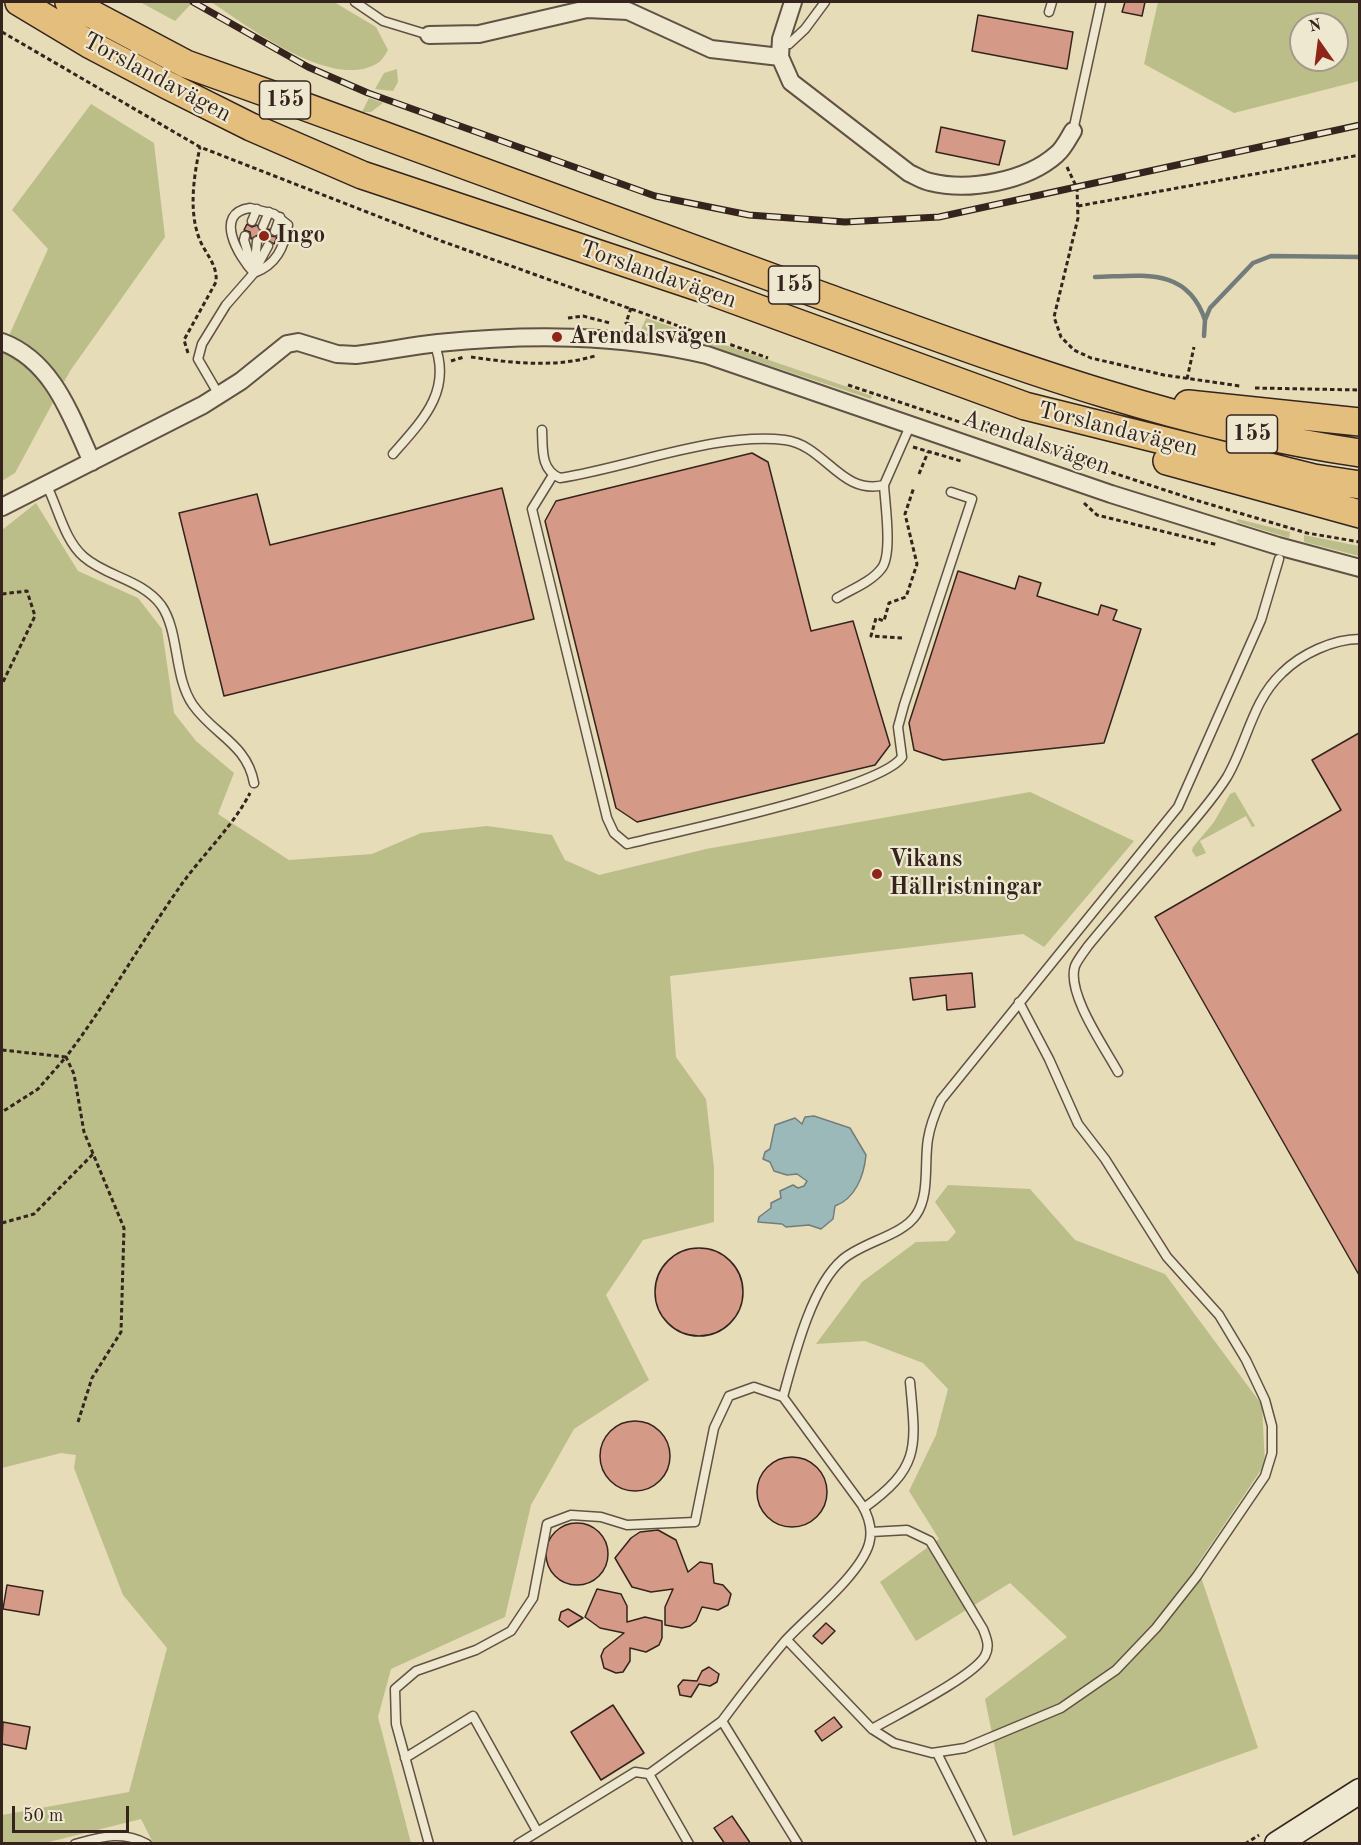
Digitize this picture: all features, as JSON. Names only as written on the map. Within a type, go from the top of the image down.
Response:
[{"type":"main road","name":"Torslandavägen","points":[[19,2],[88,44],[167,86],[250,127],[362,175],[710,291],[1025,406],[1314,478],[1359,484]]},
{"type":"main road","name":"Torslandavägen","points":[[69,2],[186,64],[982,354],[1147,407],[1288,443],[1359,453]]},
{"type":"main road","points":[[1147,407],[1197,404],[1359,422]]},
{"type":"main road","points":[[1025,406],[1054,424],[1173,463],[1359,514]]},
{"type":"street","points":[[793,2],[781,39],[780,57],[791,82],[909,173],[929,182],[957,186],[1022,174],[1038,168],[1060,152],[1073,131]]},
{"type":"street","points":[[429,35],[479,34],[587,9],[628,11],[711,50],[780,57]]},
{"type":"street","name":"Arendalsvägen","points":[[2,507],[219,395],[286,344],[298,342],[338,354],[356,355],[434,343],[556,337],[667,345],[751,369],[1122,498],[1278,546],[1359,568]]},
{"type":"street","points":[[2,342],[28,355],[44,369],[72,417],[92,462]]},
{"type":"street","points":[[1277,1844],[1359,1791]]},
{"type":"lane","points":[[355,2],[382,21],[429,35]]},
{"type":"lane","points":[[587,9],[612,2]]},
{"type":"lane","points":[[781,39],[789,44],[805,29],[825,2]]},
{"type":"lane","points":[[1049,12],[1052,2]]},
{"type":"lane","points":[[1073,131],[1101,2]]},
{"type":"lane","points":[[256,209],[269,212],[280,217],[288,225],[278,255],[268,268],[254,273],[236,245],[230,227],[232,217],[240,210],[256,209]]},
{"type":"lane","points":[[252,221],[256,209]]},
{"type":"lane","points":[[264,226],[269,212]]},
{"type":"lane","points":[[275,231],[280,217]]},
{"type":"lane","points":[[245,236],[244,240],[254,273]]},
{"type":"lane","points":[[254,273],[256,243]]},
{"type":"lane","points":[[219,395],[198,359],[202,344],[226,305],[254,273],[268,246]]},
{"type":"lane","points":[[393,454],[422,422],[437,394],[442,362],[434,343]]},
{"type":"lane","points":[[837,597],[872,578],[883,568],[887,555],[884,485],[910,426]]},
{"type":"lane","points":[[542,430],[544,464],[553,475],[560,478],[750,439],[787,440],[807,448],[858,486],[872,488],[884,485]]},
{"type":"lane","points":[[553,475],[531,509],[607,818],[614,833],[627,844],[832,792],[882,774],[897,764],[902,757],[898,727],[904,705],[972,499],[951,492]]},
{"type":"lane","points":[[46,484],[74,545],[83,556],[141,587],[161,606],[192,703],[211,726],[245,756],[254,783]]},
{"type":"lane","points":[[783,1397],[810,1312],[829,1276],[842,1260],[907,1224],[916,1216],[923,1194],[928,1137],[940,1100],[1178,807],[1261,620],[1279,559]]},
{"type":"lane","points":[[1118,1072],[1080,1000],[1074,982],[1075,967],[1088,946],[1207,805],[1240,752],[1262,696],[1282,672],[1298,660],[1338,642],[1359,639]]},
{"type":"lane","points":[[787,1640],[872,1729],[894,1743],[910,1749],[937,1753],[965,1748],[1061,1708],[1116,1670],[1156,1628],[1197,1576],[1265,1476],[1274,1439],[1270,1413],[1246,1360],[1219,1315],[1167,1257],[1104,1159],[1078,1124],[1049,1059],[1019,1002]]},
{"type":"lane","points":[[864,1508],[895,1484],[909,1461],[914,1430],[910,1382]]},
{"type":"lane","points":[[429,1844],[396,1724],[395,1689],[416,1671],[476,1650],[511,1630],[533,1598],[547,1524],[571,1515],[601,1517],[627,1525],[694,1522],[714,1428],[729,1396],[754,1387],[783,1397],[864,1508],[871,1532],[866,1552],[857,1566],[787,1640],[722,1721],[649,1774],[634,1772],[518,1844]]},
{"type":"lane","points":[[871,1532],[907,1530],[930,1541],[983,1629],[988,1642],[986,1654],[967,1672],[872,1729]]},
{"type":"lane","points":[[405,1758],[473,1716],[537,1831]]},
{"type":"lane","points":[[722,1721],[798,1844]]},
{"type":"lane","points":[[937,1753],[982,1842]]},
{"type":"lane","points":[[649,1774],[689,1844]]},
{"type":"lane","points":[[75,1844],[117,1835],[138,1838],[147,1844]]},
{"type":"path","points":[[2,32],[200,147],[452,245],[775,360]]},
{"type":"path","points":[[198,359],[187,352],[184,340],[216,282],[217,273],[199,239],[196,228],[193,199],[200,147]]},
{"type":"path","points":[[1060,152],[1077,188],[1078,206],[1078,218],[1054,317],[1060,338],[1074,350],[1091,358],[1187,380],[1241,387]]},
{"type":"path","points":[[1078,206],[1359,155]]},
{"type":"path","points":[[568,318],[583,316],[614,324]]},
{"type":"path","points":[[1187,380],[1194,347]]},
{"type":"path","points":[[557,363],[558,353]]},
{"type":"path","points":[[842,383],[1192,499],[1307,533],[1359,542]]},
{"type":"path","points":[[1252,388],[1359,390]]},
{"type":"path","points":[[919,474],[928,452]]},
{"type":"path","points":[[902,638],[871,636],[876,618],[884,621],[889,603],[906,597],[916,564],[905,514],[914,487]]},
{"type":"path","points":[[2,594],[27,591],[35,616],[2,684]]},
{"type":"path","points":[[2,1112],[38,1089],[66,1058],[101,1011],[196,863],[236,817],[254,783]]},
{"type":"path","points":[[2,1050],[66,1058]]},
{"type":"path","points":[[66,1058],[74,1074],[84,1132],[124,1228],[121,1332],[92,1378],[78,1422]]},
{"type":"path","points":[[2,1223],[34,1214],[93,1154]]},
{"type":"green space","points":[[140,2],[193,2],[175,21]]},
{"type":"green space","points":[[211,2],[334,2],[376,27],[388,50],[376,64],[357,70],[336,69],[290,52]]},
{"type":"green space","points":[[1158,2],[1359,2],[1359,81],[1234,113],[1144,64]]},
{"type":"green space","points":[[397,69],[398,82],[393,91],[375,89],[384,73]]},
{"type":"green space","points":[[369,98],[383,103],[371,112],[362,112]]},
{"type":"green space","points":[[91,104],[154,143],[165,237],[70,371],[15,473],[2,481],[2,351],[48,249],[12,210]]},
{"type":"green space","points":[[646,318],[842,385],[872,396],[871,399],[683,337],[641,330]]},
{"type":"green space","points":[[36,503],[78,571],[138,598],[162,629],[174,713],[196,741],[234,773],[218,814],[289,860],[372,854],[421,833],[487,826],[552,835],[565,860],[599,875],[706,849],[1030,792],[1134,841],[1044,947],[1023,934],[670,976],[676,1057],[706,1099],[714,1168],[714,1222],[643,1240],[606,1295],[649,1380],[574,1429],[531,1505],[505,1617],[391,1669],[378,1717],[411,1843],[153,1843],[141,1819],[45,1843],[2,1843],[2,1815],[129,1792],[167,1648],[123,1595],[74,1468],[76,1455],[61,1453],[2,1468],[2,530]]},
{"type":"green space","points":[[1238,519],[1290,532],[1289,538],[1240,523],[1236,521]]},
{"type":"green space","points":[[1304,535],[1359,546],[1359,556],[1304,542]]},
{"type":"green space","points":[[1235,792],[1255,826],[1252,827],[1246,816],[1200,841],[1206,853],[1196,857],[1192,851],[1193,847],[1214,822],[1230,794]]},
{"type":"green space","points":[[948,1185],[1030,1189],[1075,1240],[1165,1274],[1262,1405],[1265,1464],[1197,1565],[1258,1748],[1013,1836],[985,1699],[1067,1637],[1010,1583],[916,1641],[880,1582],[939,1539],[909,1491],[936,1435],[948,1389],[923,1363],[865,1341],[816,1344],[862,1282],[916,1242],[948,1241],[956,1232],[935,1202]]},
{"type":"water","points":[[814,1116],[850,1128],[866,1155],[861,1179],[848,1198],[835,1206],[833,1219],[821,1229],[809,1225],[786,1227],[782,1224],[758,1222],[759,1217],[771,1208],[771,1203],[781,1198],[780,1191],[793,1185],[798,1188],[804,1186],[807,1181],[797,1174],[787,1175],[774,1171],[770,1162],[763,1159],[765,1152],[770,1149],[775,1125],[795,1118],[802,1124],[805,1117]]},
{"type":"building","points":[[1125,2],[1145,2],[1142,16],[1122,12]]},
{"type":"building","points":[[978,15],[1073,32],[1067,69],[972,51]]},
{"type":"building","points":[[941,127],[1005,141],[999,165],[936,152]]},
{"type":"building","points":[[247,224],[252,227],[257,225],[261,232],[269,229],[271,236],[277,237],[274,244],[268,240],[263,242],[258,235],[251,239],[250,232],[244,230]]},
{"type":"building","points":[[752,453],[768,462],[811,631],[853,621],[890,745],[875,765],[637,822],[616,808],[545,521],[556,501]]},
{"type":"building","points":[[502,488],[534,619],[224,696],[179,513],[257,494],[270,545]]},
{"type":"building","points":[[958,571],[1015,589],[1019,576],[1041,583],[1037,596],[1098,615],[1101,605],[1117,610],[1113,620],[1141,629],[1104,743],[943,760],[914,750],[909,723]]},
{"type":"building","points":[[1359,733],[1359,1275],[1155,917],[1341,810],[1312,760]]},
{"type":"building","points":[[972,973],[975,1007],[947,1010],[946,995],[913,1000],[910,978]]},
{"type":"building","points":[[699,1248],[716,1252],[730,1261],[739,1275],[743,1292],[739,1309],[730,1323],[716,1332],[699,1336],[682,1332],[668,1323],[659,1309],[655,1292],[659,1275],[668,1261],[682,1252]]},
{"type":"building","points":[[642,1421],[655,1427],[664,1436],[668,1442],[670,1456],[668,1470],[660,1481],[649,1489],[628,1491],[610,1481],[602,1470],[600,1449],[610,1431],[621,1423]]},
{"type":"building","points":[[799,1457],[812,1463],[821,1472],[825,1478],[827,1492],[825,1506],[817,1517],[806,1525],[785,1527],[767,1517],[759,1506],[757,1485],[767,1467],[778,1459]]},
{"type":"building","points":[[577,1523],[589,1525],[599,1532],[606,1542],[608,1554],[606,1566],[599,1576],[589,1583],[577,1585],[565,1583],[555,1576],[548,1566],[546,1554],[548,1542],[555,1532],[565,1525]]},
{"type":"building","points":[[658,1530],[676,1540],[688,1572],[700,1562],[712,1564],[714,1583],[723,1585],[731,1594],[728,1605],[718,1610],[702,1607],[696,1621],[690,1626],[682,1628],[665,1625],[665,1607],[673,1589],[651,1592],[632,1587],[615,1558],[631,1538],[640,1532]]},
{"type":"building","points":[[7,1585],[43,1591],[39,1615],[3,1609]]},
{"type":"building","points":[[597,1589],[621,1594],[627,1606],[627,1622],[645,1617],[662,1621],[662,1638],[659,1645],[646,1652],[630,1648],[630,1661],[623,1672],[616,1673],[604,1668],[601,1656],[604,1649],[624,1633],[600,1628],[585,1617]]},
{"type":"building","points":[[568,1609],[583,1618],[568,1627],[559,1620],[561,1612]]},
{"type":"building","points":[[826,1623],[835,1631],[822,1644],[813,1636]]},
{"type":"building","points":[[709,1667],[719,1674],[717,1682],[710,1686],[699,1684],[691,1697],[680,1695],[678,1686],[683,1680],[697,1681],[702,1671]]},
{"type":"building","points":[[613,1705],[644,1753],[601,1780],[571,1732]]},
{"type":"building","points":[[834,1717],[842,1727],[822,1741],[815,1731]]},
{"type":"building","points":[[3,1722],[30,1727],[26,1749],[2,1744]]},
{"type":"building","points":[[732,1816],[751,1844],[725,1844],[714,1828]]},
{"type":"waterway","points":[[1204,336],[1205,320],[1210,308],[1253,263],[1271,256],[1360,257]]},
{"type":"waterway","points":[[1095,277],[1146,276],[1175,282],[1187,290],[1197,303],[1205,320]]},
{"type":"railway","points":[[193,2],[308,67],[368,93],[655,196],[749,215],[845,222],[939,217],[1360,125]]},
{"type":"place","name":"Ingo","points":[[264,236]]},
{"type":"place","name":"Arendalsvägen","points":[[557,337]]},
{"type":"place","name":"Vikans Hällristningar","points":[[877,874]]}]
